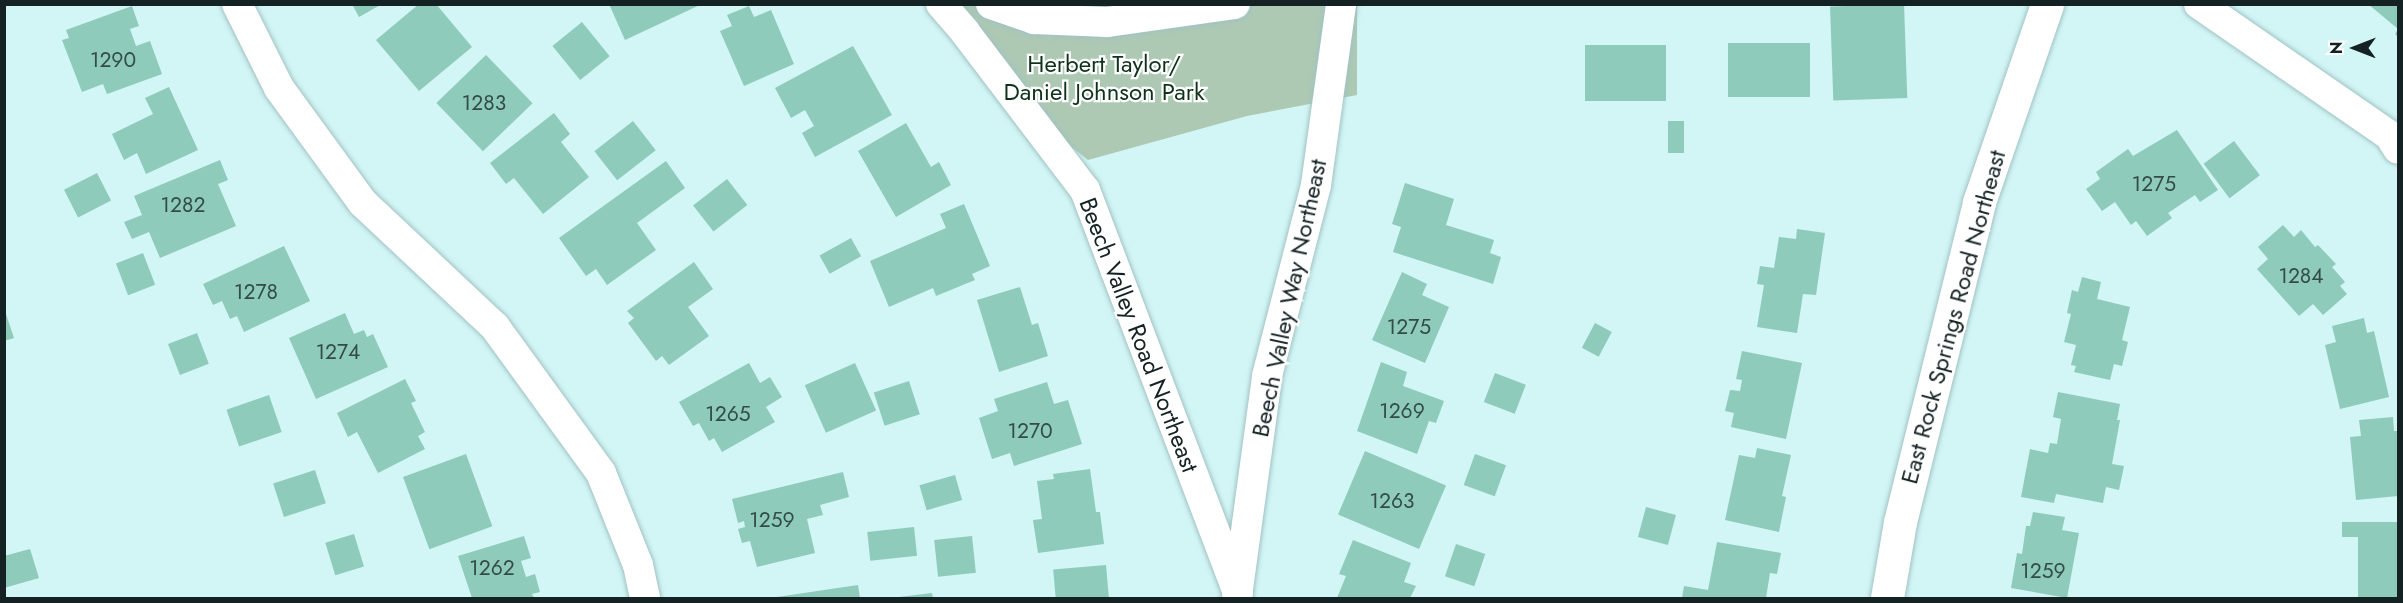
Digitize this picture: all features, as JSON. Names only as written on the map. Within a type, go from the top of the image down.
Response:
[{"type":"street","points":[[237,4],[279,88],[363,203],[495,327],[601,473],[638,565],[645,598]]},
{"type":"street","name":"Beech Valley Road Northeast","points":[[941,4],[966,32],[1085,190],[1237,595]]},
{"type":"street","points":[[991,4],[1034,19],[1107,22],[1235,4]]},
{"type":"street","name":"Beech Valley Way Northeast","points":[[1237,595],[1267,376],[1316,185],[1341,4]]},
{"type":"street","name":"East Rock Springs Road Northeast","points":[[1887,598],[1900,522],[1979,202],[2047,4]]},
{"type":"street","points":[[2199,4],[2390,136],[2398,149]]},
{"type":"green space","name":"Herbert Taylor/ Daniel Johnson Park","points":[[935,5],[1357,5],[1357,95],[1247,116],[1088,160],[977,73]]},
{"type":"building","points":[[352,4],[382,4],[359,17]]},
{"type":"building","points":[[419,4],[436,4],[472,47],[419,91],[376,40]]},
{"type":"building","points":[[609,4],[702,4],[625,40]]},
{"type":"building","points":[[1904,4],[1907,98],[1833,101],[1830,7]]},
{"type":"building","points":[[2368,4],[2398,4],[2398,29]]},
{"type":"building","points":[[132,6],[139,26],[130,29],[136,46],[150,41],[162,74],[107,94],[103,84],[82,92],[62,40],[69,38],[66,30]]},
{"type":"building","points":[[749,6],[754,17],[771,10],[794,64],[744,86],[720,31],[732,26],[727,15]]},
{"type":"building","points":[[582,22],[610,56],[580,80],[552,46]]},
{"type":"building","points":[[1728,43],[1810,43],[1810,97],[1728,97]]},
{"type":"building","points":[[1585,45],[1666,45],[1666,101],[1585,101]]},
{"type":"building","points":[[853,46],[892,115],[815,157],[802,133],[814,126],[805,110],[791,118],[775,88]]},
{"type":"building","points":[[486,55],[533,103],[483,151],[436,103]]},
{"type":"building","points":[[169,87],[198,150],[146,174],[137,153],[124,160],[112,134],[153,114],[145,98]]},
{"type":"building","points":[[554,113],[570,134],[561,142],[589,177],[543,214],[514,178],[506,184],[490,163]]},
{"type":"building","points":[[633,121],[656,150],[617,180],[594,151]]},
{"type":"building","points":[[1668,121],[1684,121],[1684,153],[1668,153]]},
{"type":"building","points":[[906,123],[931,167],[939,162],[951,185],[896,217],[858,151]]},
{"type":"building","points":[[2177,130],[2218,190],[2200,202],[2195,195],[2168,213],[2172,218],[2147,236],[2136,221],[2131,225],[2115,202],[2102,211],[2086,189],[2100,179],[2096,172],[2128,149],[2133,156]]},
{"type":"building","points":[[2234,141],[2260,175],[2230,198],[2204,164]]},
{"type":"building","points":[[220,160],[228,180],[218,184],[236,226],[160,258],[149,232],[132,239],[124,222],[142,215],[134,196]]},
{"type":"building","points":[[666,161],[685,188],[637,223],[656,250],[607,285],[596,269],[586,276],[559,238]]},
{"type":"building","points":[[97,173],[111,201],[78,217],[64,190]]},
{"type":"building","points":[[727,179],[747,205],[713,231],[693,205]]},
{"type":"building","points":[[1405,183],[1454,199],[1446,225],[1494,240],[1490,253],[1501,257],[1493,284],[1393,252],[1401,227],[1392,224]]},
{"type":"building","points":[[964,204],[990,266],[972,274],[975,280],[936,296],[933,288],[889,307],[870,261],[946,228],[940,214]]},
{"type":"building","points":[[2283,225],[2294,237],[2301,230],[2315,247],[2318,245],[2336,264],[2332,267],[2345,282],[2340,286],[2347,294],[2323,315],[2313,304],[2299,316],[2257,269],[2268,259],[2258,247]]},
{"type":"building","points":[[1797,229],[1825,233],[1816,295],[1803,294],[1797,333],[1757,327],[1764,285],[1757,284],[1760,266],[1774,268],[1779,237],[1796,239]]},
{"type":"building","points":[[851,238],[861,256],[830,274],[820,255]]},
{"type":"building","points":[[284,246],[310,301],[244,332],[237,316],[230,319],[222,301],[213,305],[203,284]]},
{"type":"building","points":[[143,253],[155,285],[128,295],[116,263]]},
{"type":"building","points":[[694,262],[713,289],[688,307],[709,336],[669,365],[662,356],[656,361],[628,323],[634,318],[627,311]]},
{"type":"building","points":[[1402,272],[1427,284],[1422,295],[1449,307],[1425,363],[1372,340]]},
{"type":"building","points":[[2082,277],[2101,282],[2097,299],[2130,307],[2122,340],[2128,342],[2122,366],[2114,364],[2110,380],[2074,372],[2076,366],[2071,365],[2076,345],[2064,342],[2071,314],[2067,313],[2072,290],[2078,292]]},
{"type":"building","points":[[1020,287],[1032,325],[1038,323],[1048,356],[999,372],[977,300]]},
{"type":"building","points":[[4,308],[14,338],[4,341]]},
{"type":"building","points":[[345,313],[354,334],[364,330],[367,337],[373,334],[388,367],[316,399],[289,338]]},
{"type":"building","points":[[2364,318],[2367,333],[2374,331],[2389,397],[2340,409],[2325,345],[2336,342],[2332,326]]},
{"type":"building","points":[[1595,323],[1612,332],[1599,357],[1582,348]]},
{"type":"building","points":[[197,333],[209,364],[180,375],[168,344]]},
{"type":"building","points":[[1742,351],[1802,363],[1786,439],[1731,427],[1734,413],[1725,411],[1730,390],[1740,391],[1742,380],[1736,379]]},
{"type":"building","points":[[1381,362],[1407,372],[1403,386],[1444,401],[1436,423],[1429,421],[1417,454],[1357,431]]},
{"type":"building","points":[[749,363],[760,383],[770,377],[782,397],[766,407],[775,422],[722,452],[714,438],[709,441],[699,423],[693,426],[679,402]]},
{"type":"building","points":[[855,363],[876,411],[826,433],[805,385]]},
{"type":"building","points":[[1495,373],[1526,385],[1515,414],[1484,402]]},
{"type":"building","points":[[405,379],[416,401],[411,403],[425,432],[418,436],[425,449],[378,473],[357,432],[348,437],[337,413]]},
{"type":"building","points":[[909,381],[920,414],[885,426],[874,392]]},
{"type":"building","points":[[1047,382],[1054,404],[1068,400],[1082,444],[1014,466],[1010,453],[992,459],[979,418],[998,411],[994,399]]},
{"type":"building","points":[[2058,392],[2120,404],[2117,420],[2120,420],[2112,464],[2124,466],[2119,490],[2106,487],[2103,503],[2056,494],[2054,503],[2021,497],[2030,449],[2048,453],[2050,443],[2057,444],[2061,419],[2053,417]]},
{"type":"building","points":[[269,395],[282,432],[239,447],[226,410]]},
{"type":"building","points":[[2393,417],[2394,431],[2398,431],[2398,496],[2356,500],[2350,437],[2361,436],[2359,420]]},
{"type":"building","points":[[1757,448],[1791,455],[1782,496],[1786,497],[1779,532],[1725,520],[1739,455],[1755,458]]},
{"type":"building","points":[[1365,451],[1446,485],[1419,549],[1338,515]]},
{"type":"building","points":[[466,454],[492,526],[429,549],[403,477]]},
{"type":"building","points":[[1475,454],[1506,465],[1495,496],[1464,485]]},
{"type":"building","points":[[1090,469],[1096,512],[1100,512],[1104,544],[1038,553],[1033,520],[1042,519],[1037,481],[1054,479],[1053,474]]},
{"type":"building","points":[[315,470],[326,503],[284,517],[273,484]]},
{"type":"building","points":[[843,472],[849,497],[820,505],[823,515],[807,519],[815,553],[757,567],[750,541],[742,543],[738,529],[745,527],[744,521],[738,523],[732,499]]},
{"type":"building","points":[[955,475],[962,500],[927,510],[919,485]]},
{"type":"building","points":[[1646,507],[1676,515],[1668,545],[1638,537]]},
{"type":"building","points":[[2033,512],[2065,517],[2062,530],[2079,533],[2067,598],[2011,588],[2017,553],[2022,554],[2026,526],[2030,526]]},
{"type":"building","points":[[2342,522],[2398,522],[2398,598],[2358,598],[2358,537],[2342,537]]},
{"type":"building","points":[[914,527],[917,556],[870,561],[867,532]]},
{"type":"building","points":[[354,534],[364,567],[335,575],[325,543]]},
{"type":"building","points":[[524,536],[531,558],[521,561],[526,577],[535,574],[540,592],[532,594],[534,598],[472,598],[458,556]]},
{"type":"building","points":[[972,536],[976,573],[938,577],[934,540]]},
{"type":"building","points":[[1353,540],[1411,563],[1404,582],[1416,586],[1410,598],[1337,598],[1346,576],[1339,574]]},
{"type":"building","points":[[1717,542],[1781,553],[1777,574],[1770,573],[1766,598],[1682,598],[1684,586],[1708,590]]},
{"type":"building","points":[[1456,544],[1485,554],[1474,586],[1445,576]]},
{"type":"building","points":[[30,549],[39,578],[4,588],[4,556]]},
{"type":"building","points":[[1106,565],[1109,598],[1056,598],[1053,570]]},
{"type":"building","points":[[858,585],[860,598],[777,598],[777,597]]},
{"type":"building","points":[[932,593],[933,598],[899,598],[899,597]]}]
